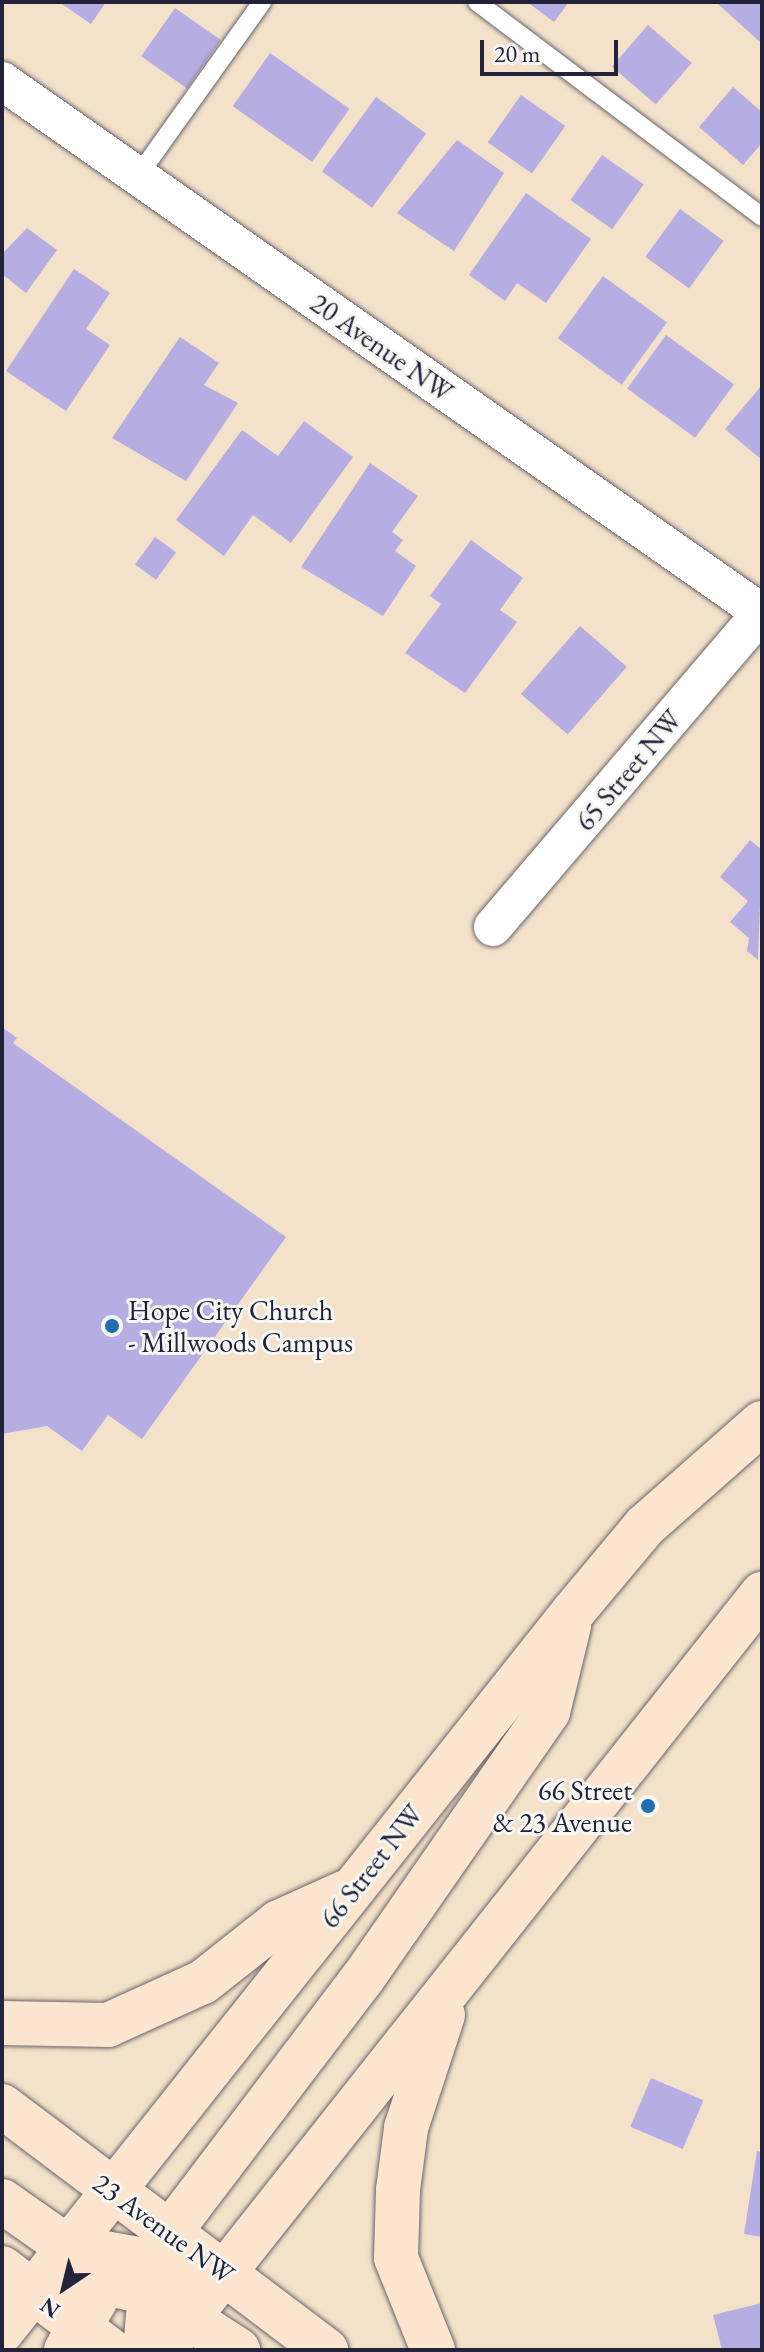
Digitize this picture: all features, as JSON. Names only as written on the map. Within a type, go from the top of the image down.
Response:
[{"type":"main road","name":"66 Street NW","points":[[2,2331],[17,2279],[91,2260],[111,2190],[573,1612],[645,1526],[762,1423]]},
{"type":"main road","points":[[163,2350],[762,1594]]},
{"type":"main road","points":[[145,2350],[159,2264],[548,1712],[573,1612]]},
{"type":"main road","points":[[2,2023],[108,2025],[203,1982],[279,1922],[355,1887]]},
{"type":"main road","points":[[433,2350],[396,2258],[398,2190],[406,2128],[453,1986]]},
{"type":"main road","name":"23 Avenue NW","points":[[2,2106],[111,2190],[159,2264],[224,2271],[326,2350]]},
{"type":"main road","points":[[2,2201],[91,2260],[159,2264]]},
{"type":"main road","points":[[86,2342],[91,2260]]},
{"type":"main road","points":[[159,2264],[189,2316],[238,2350]]},
{"type":"main road","points":[[17,2279],[86,2342]]},
{"type":"street","name":"20 Avenue NW","points":[[2,81],[762,613]]},
{"type":"street","name":"65 Street NW","points":[[493,927],[762,613]]},
{"type":"lane","points":[[138,176],[262,2]]},
{"type":"lane","points":[[477,2],[762,217]]},
{"type":"building","points":[[59,2],[106,2],[91,24]]},
{"type":"building","points":[[527,2],[569,2],[554,22]]},
{"type":"building","points":[[716,2],[762,2],[762,44]]},
{"type":"building","points":[[175,8],[221,40],[187,88],[141,56]]},
{"type":"building","points":[[648,25],[692,63],[656,105],[612,67]]},
{"type":"building","points":[[270,53],[349,109],[312,162],[233,106]]},
{"type":"building","points":[[733,87],[762,112],[762,143],[743,165],[699,127]]},
{"type":"building","points":[[521,95],[565,126],[532,173],[488,143]]},
{"type":"building","points":[[376,97],[426,133],[372,208],[322,171]]},
{"type":"building","points":[[457,140],[504,173],[454,251],[397,213]]},
{"type":"building","points":[[602,155],[644,184],[612,229],[570,200]]},
{"type":"building","points":[[526,193],[591,239],[546,303],[517,283],[505,301],[469,275]]},
{"type":"building","points":[[680,209],[724,241],[689,288],[645,257]]},
{"type":"building","points":[[27,228],[57,250],[26,293],[2,274],[2,254]]},
{"type":"building","points":[[74,269],[110,293],[86,329],[110,345],[66,411],[6,371]]},
{"type":"building","points":[[603,276],[667,322],[622,385],[558,338]]},
{"type":"building","points":[[666,335],[734,384],[695,438],[627,388]]},
{"type":"building","points":[[180,337],[219,363],[204,385],[238,403],[186,481],[112,438]]},
{"type":"building","points":[[762,385],[762,460],[725,429]]},
{"type":"building","points":[[304,421],[353,457],[291,543],[253,515],[224,556],[176,520],[242,430],[278,456]]},
{"type":"building","points":[[370,463],[418,496],[392,532],[403,540],[395,551],[416,566],[383,616],[301,567]]},
{"type":"building","points":[[155,537],[176,552],[156,580],[135,565]]},
{"type":"building","points":[[471,540],[523,578],[500,610],[517,622],[465,693],[405,653],[441,604],[430,596]]},
{"type":"building","points":[[580,626],[627,667],[568,735],[521,694]]},
{"type":"building","points":[[750,840],[762,850],[758,960],[747,951],[749,938],[730,922],[748,901],[720,877]]},
{"type":"building","name":"Hope City Church - Millwoods Campus","points":[[2,1027],[17,1038],[13,1043],[286,1237],[142,1439],[108,1415],[82,1451],[47,1426],[2,1434]]},
{"type":"building","points":[[651,2078],[703,2100],[683,2149],[630,2127]]},
{"type":"building","points":[[757,2151],[762,2152],[762,2237],[744,2234]]},
{"type":"building","points":[[762,2303],[762,2350],[722,2350],[713,2315]]},
{"type":"place","name":"Hope City Church - Millwoods Campus","points":[[112,1326]]},
{"type":"place","name":"66 Street & 23 Avenue","points":[[648,1806]]}]
